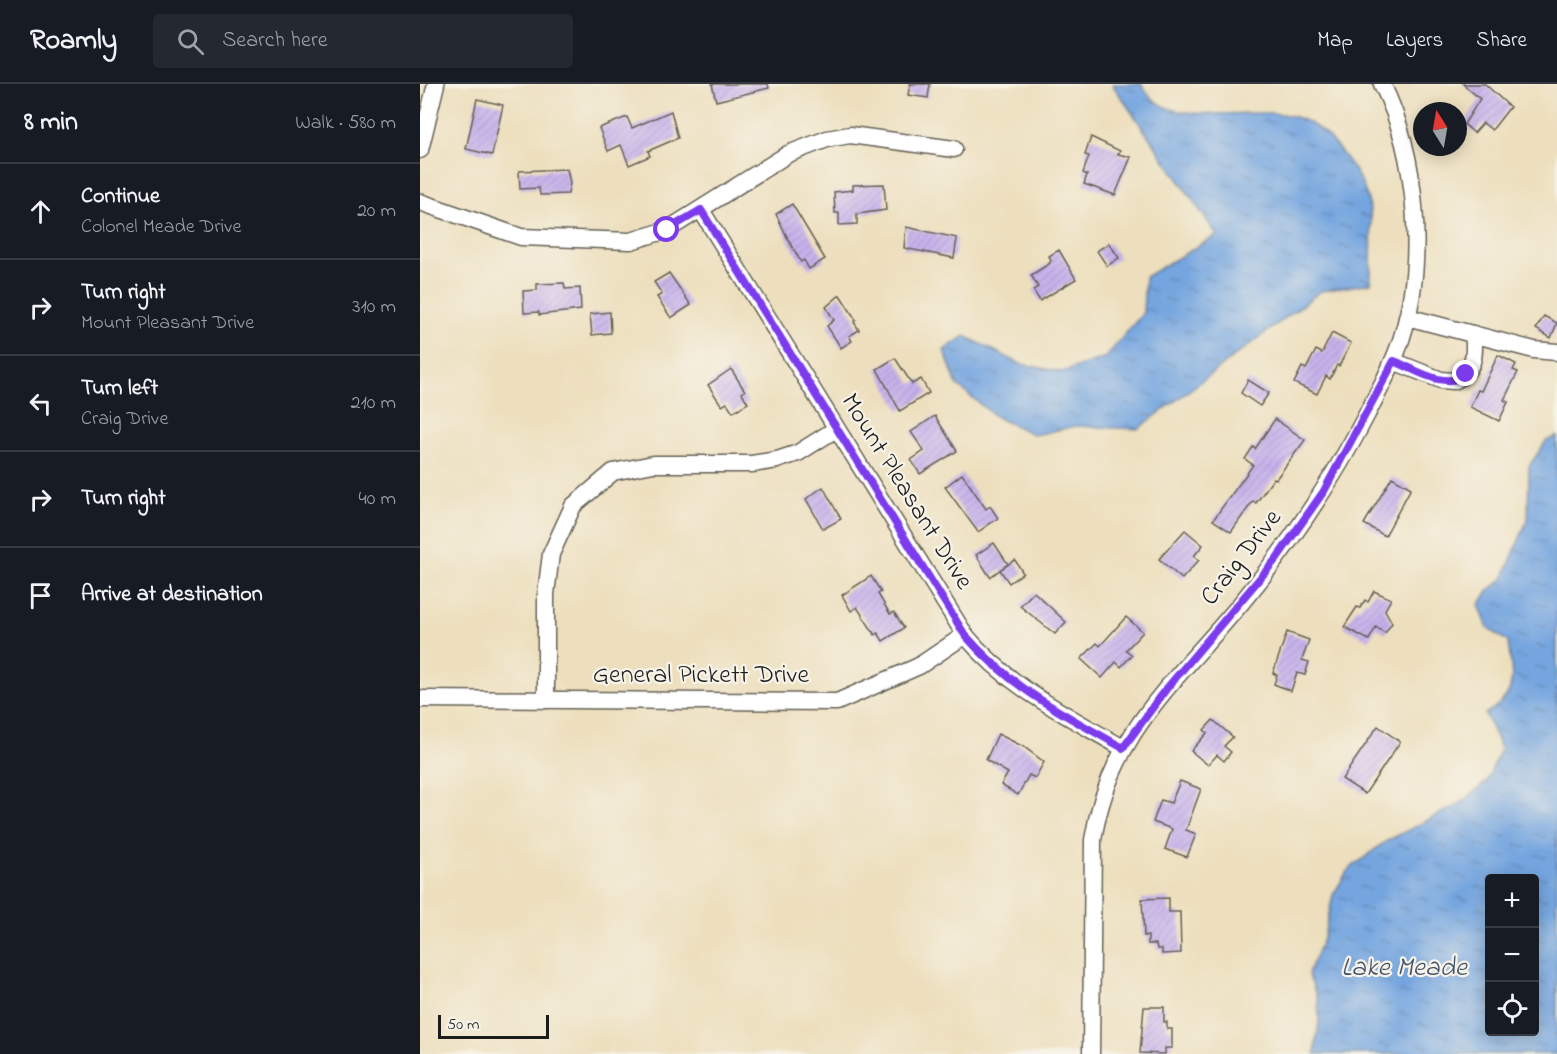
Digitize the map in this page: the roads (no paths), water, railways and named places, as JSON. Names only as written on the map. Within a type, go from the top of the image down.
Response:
[{"type":"street","points":[[420,150],[436,84]]},
{"type":"street","name":"Craig Drive","points":[[1091,1054],[1093,840],[1105,786],[1123,748],[1167,688],[1277,558],[1324,491],[1394,361],[1407,317],[1414,272],[1412,200],[1406,150],[1399,123],[1382,84]]},
{"type":"street","points":[[420,202],[497,231],[541,239],[644,238],[667,230],[788,154],[827,139],[850,135],[954,149]]},
{"type":"street","name":"Mount Pleasant Drive","points":[[701,210],[965,635],[984,656],[1025,692],[1123,748]]},
{"type":"street","points":[[1407,317],[1534,350],[1557,352]]},
{"type":"street","points":[[1394,361],[1441,380],[1454,381],[1470,368],[1475,348],[1473,334]]},
{"type":"street","points":[[546,700],[546,594],[551,554],[573,506],[613,472],[653,464],[752,464],[777,460],[798,453],[836,429]]},
{"type":"street","name":"General Pickett Drive","points":[[420,699],[837,702],[919,666],[965,635]]},
{"type":"water","points":[[1112,84],[1142,84],[1153,99],[1169,108],[1189,113],[1277,114],[1295,117],[1317,128],[1348,161],[1360,179],[1365,192],[1371,224],[1371,283],[1321,291],[1138,429],[1076,426],[1035,435],[996,417],[957,385],[944,350],[965,336],[1021,364],[1062,372],[1106,357],[1143,313],[1145,277],[1217,235]]},
{"type":"water","name":"Lake Meade","points":[[1557,436],[1557,1054],[1315,1054],[1319,1020],[1318,999],[1308,974],[1324,936],[1333,895],[1348,870],[1385,842],[1461,803],[1487,781],[1501,748],[1485,714],[1504,699],[1509,691],[1512,675],[1508,642],[1488,628],[1479,605],[1489,590],[1503,579],[1528,518],[1529,466],[1546,441]]}]
